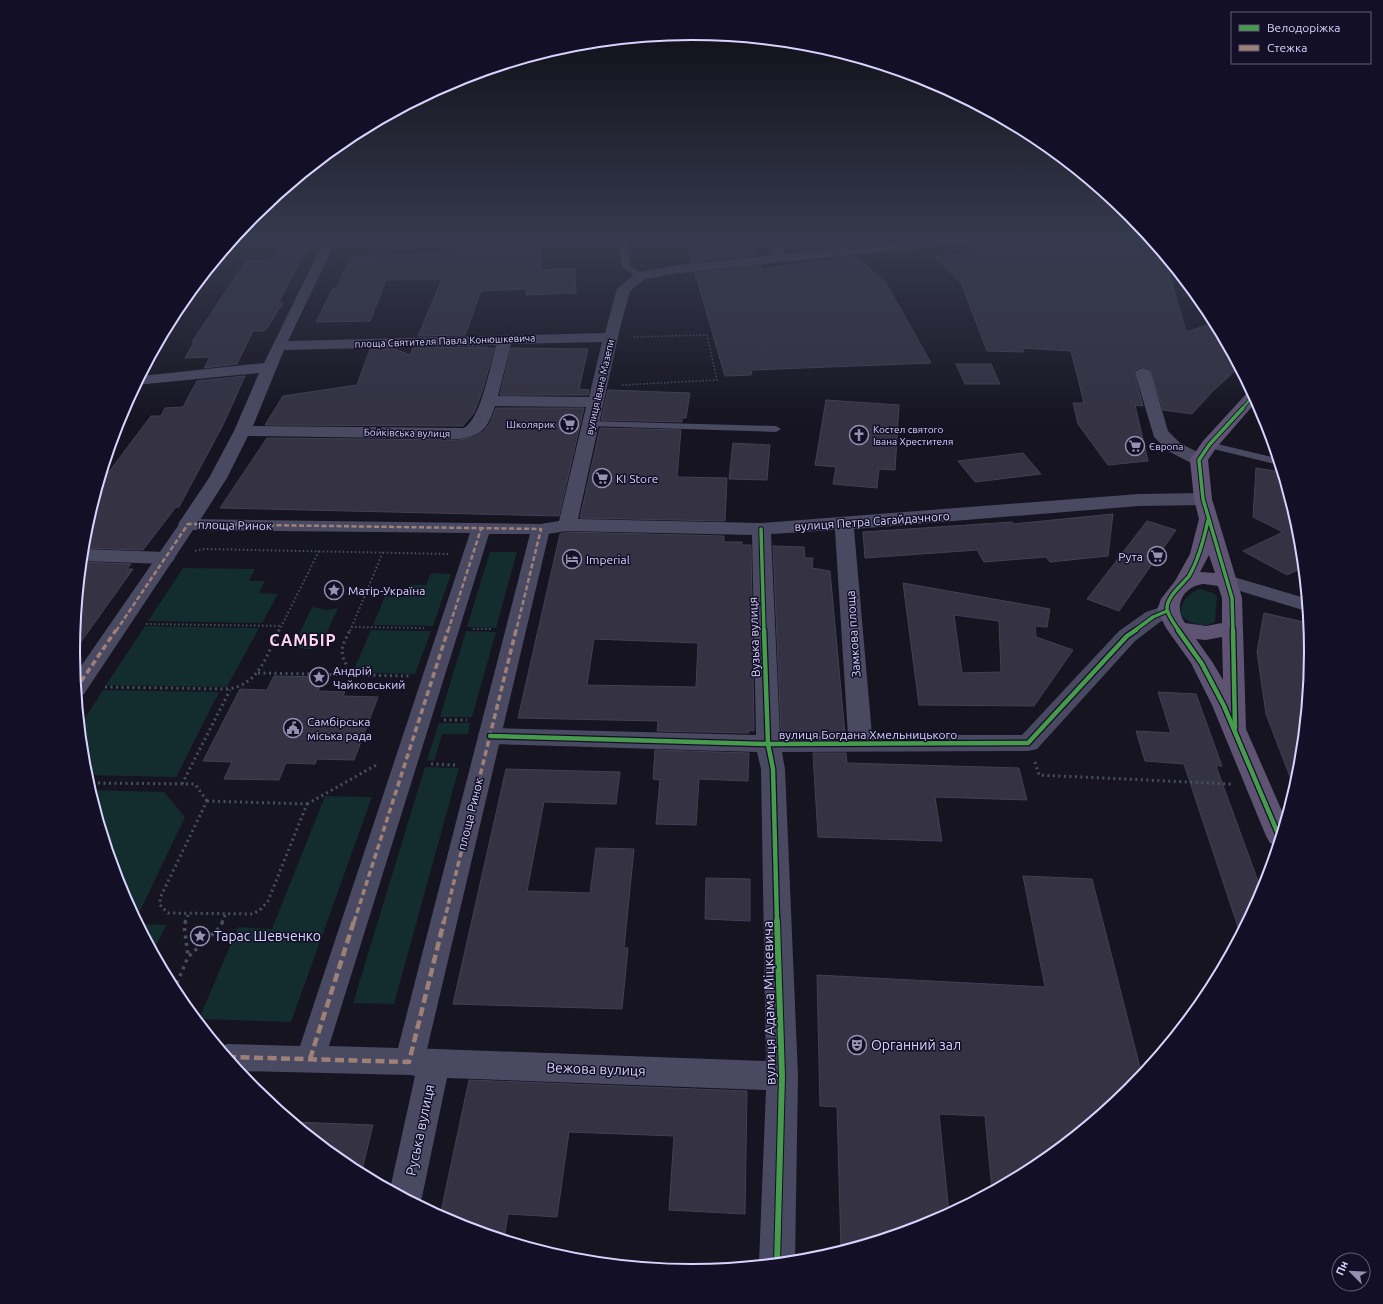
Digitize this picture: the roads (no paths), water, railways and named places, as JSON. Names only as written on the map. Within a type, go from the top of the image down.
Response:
[{"type":"main road","points":[[1235,728],[1232,598],[1208,520],[1203,499],[1199,460],[1209,445],[1249,400]]},
{"type":"main road","points":[[1208,520],[1200,554],[1184,582],[1169,603],[1173,620],[1201,662],[1235,728],[1277,829]]},
{"type":"main road","points":[[1184,582],[1197,578],[1227,581]]},
{"type":"main road","points":[[1173,620],[1193,633],[1207,634],[1217,633],[1233,620]]},
{"type":"street","points":[[188,524],[218,478],[242,431],[268,367],[301,300]]},
{"type":"street","name":"вулиця Івана Мазепи","points":[[567,525],[621,300]]},
{"type":"street","name":"площа Святителя Павла Конюшкевича","points":[[280,341],[612,333]]},
{"type":"street","name":"площа Святителя Павла Конюшкевича","points":[[280,341],[504,339],[612,333]]},
{"type":"street","name":"Бойківська вулиця","points":[[242,431],[459,434],[471,432],[478,427],[488,401],[504,339]]},
{"type":"street","points":[[143,380],[268,367]]},
{"type":"street","points":[[1143,373],[1160,434],[1174,447],[1199,460]]},
{"type":"street","points":[[488,401],[598,394]]},
{"type":"street","name":"вулиця Петра Сагайдачного","points":[[542,529],[567,525],[761,529],[844,524],[1139,500],[1203,499]]},
{"type":"street","name":"площа Ринок","points":[[81,682],[188,524],[542,529],[482,765],[421,1062]]},
{"type":"street","name":"Замкова площа","points":[[844,524],[861,744]]},
{"type":"street","points":[[310,1059],[481,529]]},
{"type":"street","name":"Вузька вулиця","points":[[761,529],[768,744]]},
{"type":"street","points":[[88,555],[165,558]]},
{"type":"street","points":[[1227,581],[1301,604]]},
{"type":"street","points":[[1233,620],[1244,603],[1256,598],[1278,596]]},
{"type":"street","name":"вулиця Богдана Хмельницького","points":[[492,728],[768,744],[1028,743],[1127,636],[1147,620],[1173,620]]},
{"type":"street","name":"вулиця Адама Міцкевича","points":[[768,744],[773,769],[782,1076],[777,1258]]},
{"type":"street","points":[[231,1056],[421,1062]]},
{"type":"street","name":"Вежова вулиця","points":[[421,1062],[782,1076]]},
{"type":"street","name":"Руська вулиця","points":[[406,1193],[421,1062]]},
{"type":"lane","points":[[591,424],[776,430]]},
{"type":"lane","points":[[1209,445],[1273,461]]},
{"type":"place","name":"Школярик","points":[[569,424]]},
{"type":"place","name":"Костел святого Івана Хрестителя","points":[[859,435]]},
{"type":"place","name":"Європа","points":[[1135,446]]},
{"type":"place","name":"KI Store","points":[[602,478]]},
{"type":"place","name":"Рута","points":[[1157,556]]},
{"type":"place","name":"Imperial","points":[[572,559]]},
{"type":"place","name":"Матір-Україна","points":[[334,590]]},
{"type":"place","name":"Андрій Чайковський","points":[[319,677]]},
{"type":"place","name":"Самбірська міська рада","points":[[293,728]]},
{"type":"place","name":"Тарас Шевченко","points":[[200,936]]},
{"type":"place","name":"Органний зал","points":[[857,1045]]},
{"type":"district","name":"САМБІР","points":[[303,640]]}]
